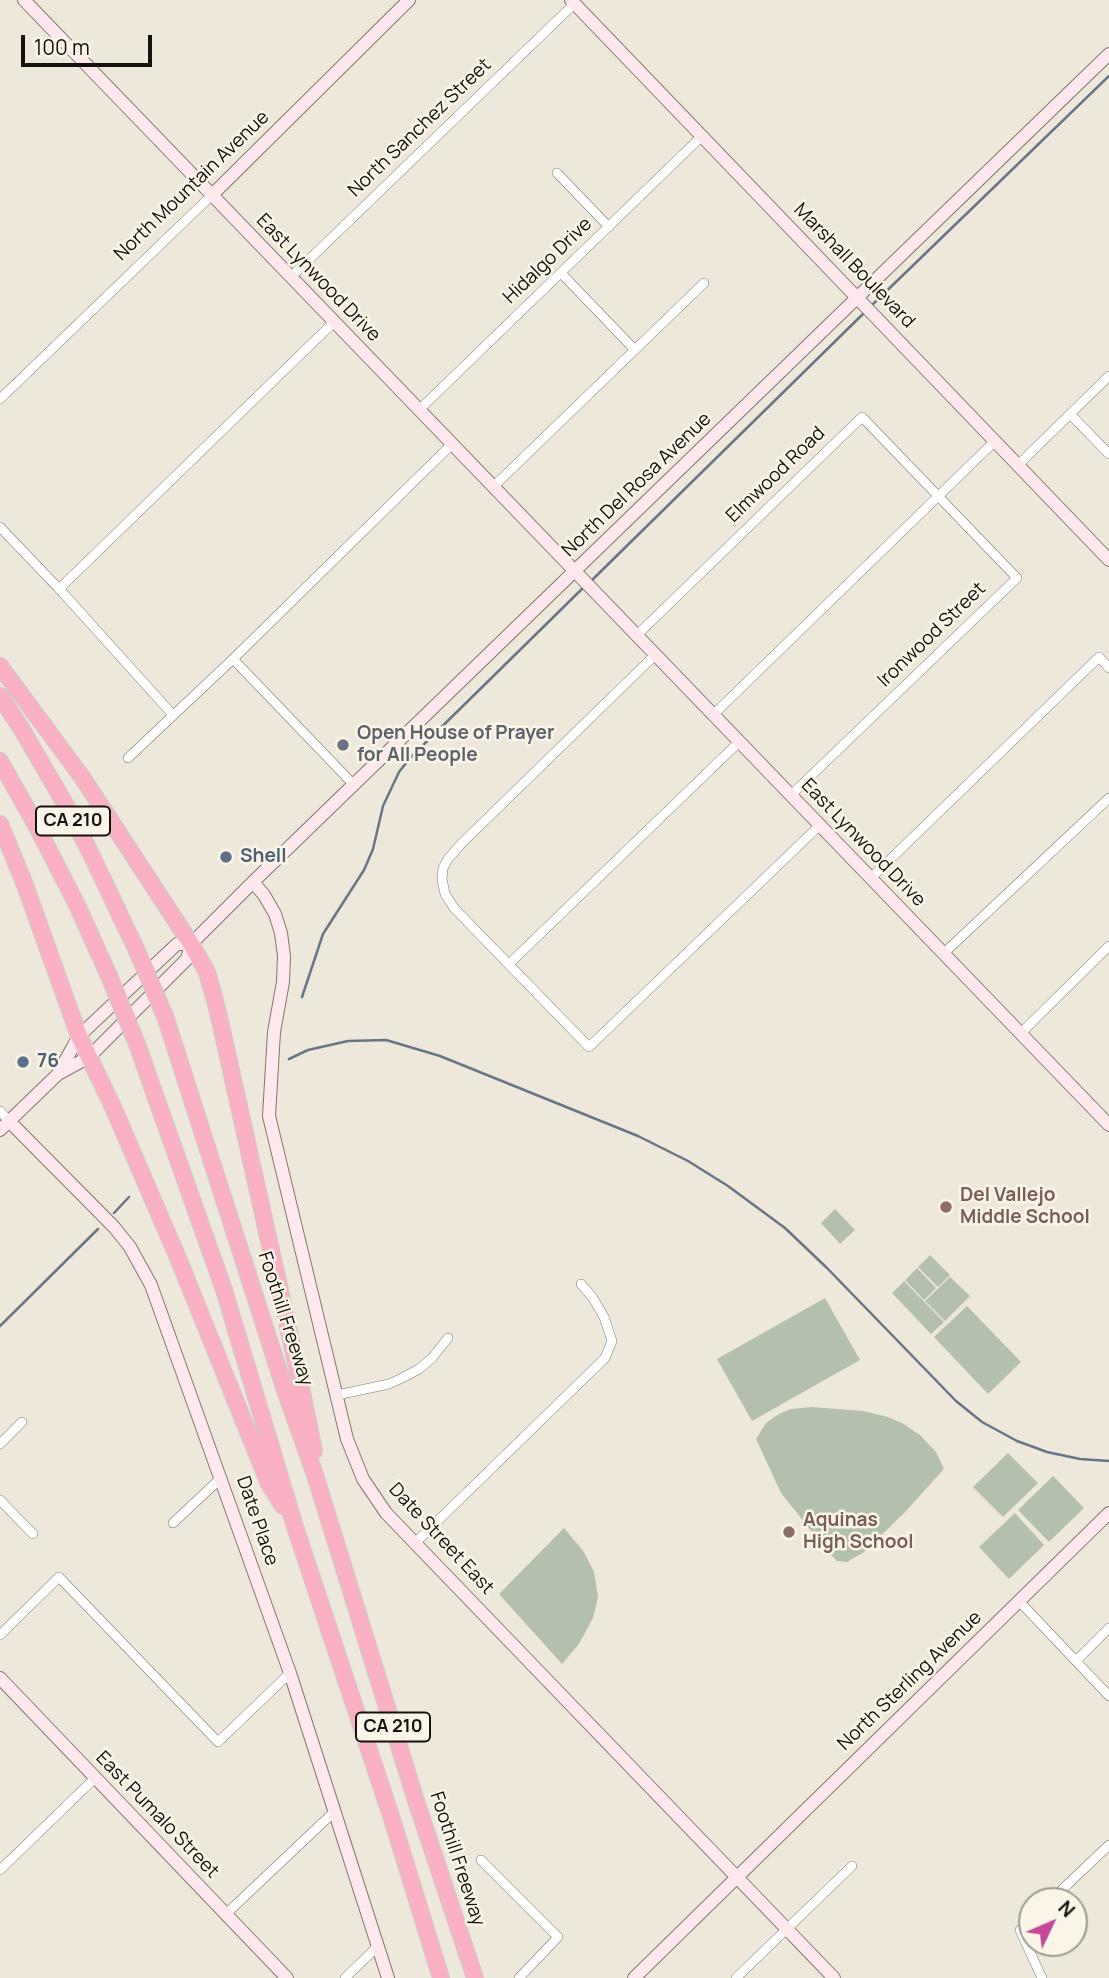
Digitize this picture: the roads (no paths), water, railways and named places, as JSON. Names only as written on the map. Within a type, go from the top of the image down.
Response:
[{"type":"highway","points":[[0,666],[82,777],[207,972],[314,1444],[315,1475]]},
{"type":"highway","name":"Foothill Freeway","points":[[0,696],[64,802],[90,852],[165,1016],[286,1394],[315,1475],[416,1804],[475,1978]]},
{"type":"highway","name":"CA 210","points":[[0,761],[77,905],[136,1044],[224,1290],[295,1527],[391,1816],[441,1978]]},
{"type":"highway","points":[[0,824],[25,885],[79,1036],[113,1107],[178,1258],[269,1484],[295,1527]]},
{"type":"street","name":"East Lynwood Drive","points":[[24,0],[1109,1125]]},
{"type":"street","name":"North Mountain Avenue","points":[[0,399],[410,0]]},
{"type":"street","name":"Marshall Boulevard","points":[[572,2],[1109,560]]},
{"type":"street","name":"North Sanchez Street","points":[[291,277],[572,2]]},
{"type":"street","name":"North Del Rosa Avenue","points":[[3,1121],[58,1074],[89,1057],[187,959],[191,944],[253,882],[574,572],[865,305],[1109,54]]},
{"type":"street","name":"Hidalgo Drive","points":[[419,410],[702,136]]},
{"type":"street","points":[[558,173],[609,226]]},
{"type":"street","points":[[561,273],[635,350]]},
{"type":"street","points":[[493,487],[704,283]]},
{"type":"street","points":[[59,589],[334,322]]},
{"type":"street","points":[[1018,465],[1109,376]]},
{"type":"street","points":[[1070,414],[1109,454]]},
{"type":"street","name":"Elmwood Road","points":[[636,636],[862,417],[938,497]]},
{"type":"street","points":[[713,715],[995,441]]},
{"type":"street","points":[[128,758],[452,444]]},
{"type":"street","name":"Ironwood Street","points":[[790,796],[1017,578],[938,497]]},
{"type":"street","points":[[0,527],[173,715]]},
{"type":"street","points":[[655,655],[448,859],[443,868],[442,879],[445,894],[454,908],[590,1047],[819,826]]},
{"type":"street","points":[[870,878],[1098,657],[1109,668]]},
{"type":"street","points":[[233,659],[354,785]]},
{"type":"street","points":[[509,964],[739,742]]},
{"type":"street","points":[[943,954],[1109,798]]},
{"type":"street","name":"Date Street East","points":[[253,882],[275,914],[284,956],[283,982],[274,1032],[269,1116],[347,1439],[363,1479],[386,1513],[834,1978]]},
{"type":"street","name":"North Del Rosa Avenue","points":[[58,1074],[79,1036],[177,944],[191,944]]},
{"type":"street","points":[[1021,1033],[1109,946]]},
{"type":"street","name":"Date Place","points":[[3,1121],[114,1227],[130,1247],[151,1284],[290,1673],[388,1978]]},
{"type":"street","points":[[415,1543],[605,1358],[612,1341],[604,1317],[593,1297],[580,1284]]},
{"type":"street","points":[[337,1395],[389,1384],[402,1378],[419,1369],[448,1338]]},
{"type":"street","points":[[0,1444],[22,1422]]},
{"type":"street","points":[[173,1523],[221,1478]]},
{"type":"street","points":[[0,1500],[33,1534]]},
{"type":"street","name":"North Sterling Avenue","points":[[634,1978],[1109,1513]]},
{"type":"street","points":[[0,1635],[58,1577],[218,1742],[290,1673]]},
{"type":"street","points":[[1018,1601],[1109,1696]]},
{"type":"street","points":[[1076,1661],[1109,1628]]},
{"type":"street","name":"East Pumalo Street","points":[[0,1678],[287,1978]]},
{"type":"street","points":[[0,1870],[95,1778]]},
{"type":"street","points":[[226,1914],[335,1811]]},
{"type":"street","points":[[1064,1887],[1109,1844]]},
{"type":"street","points":[[481,1860],[558,1937],[519,1978]]},
{"type":"street","points":[[736,1978],[852,1866]]},
{"type":"street","points":[[345,1978],[377,1947]]},
{"type":"street","points":[[1032,1957],[1042,1978]]},
{"type":"waterway","points":[[870,307],[1109,76]]},
{"type":"waterway","points":[[590,582],[865,312]]},
{"type":"waterway","points":[[302,997],[323,934],[364,870],[373,849],[383,806],[399,772],[410,758],[585,586]]},
{"type":"waterway","points":[[289,1059],[308,1050],[348,1041],[386,1040],[440,1056],[638,1136],[688,1161],[728,1186],[785,1228],[956,1401],[982,1422],[1017,1441],[1047,1452],[1080,1459],[1109,1461]]},
{"type":"waterway","points":[[114,1213],[129,1197]]},
{"type":"waterway","points":[[0,1326],[98,1229]]},
{"type":"place","name":"Open House of Prayer for All People","points":[[343,745]]},
{"type":"place","name":"Shell","points":[[226,857]]},
{"type":"place","name":"76","points":[[23,1062]]},
{"type":"place","name":"Del Vallejo Middle School","points":[[946,1207]]},
{"type":"place","name":"Aquinas High School","points":[[789,1532]]}]
